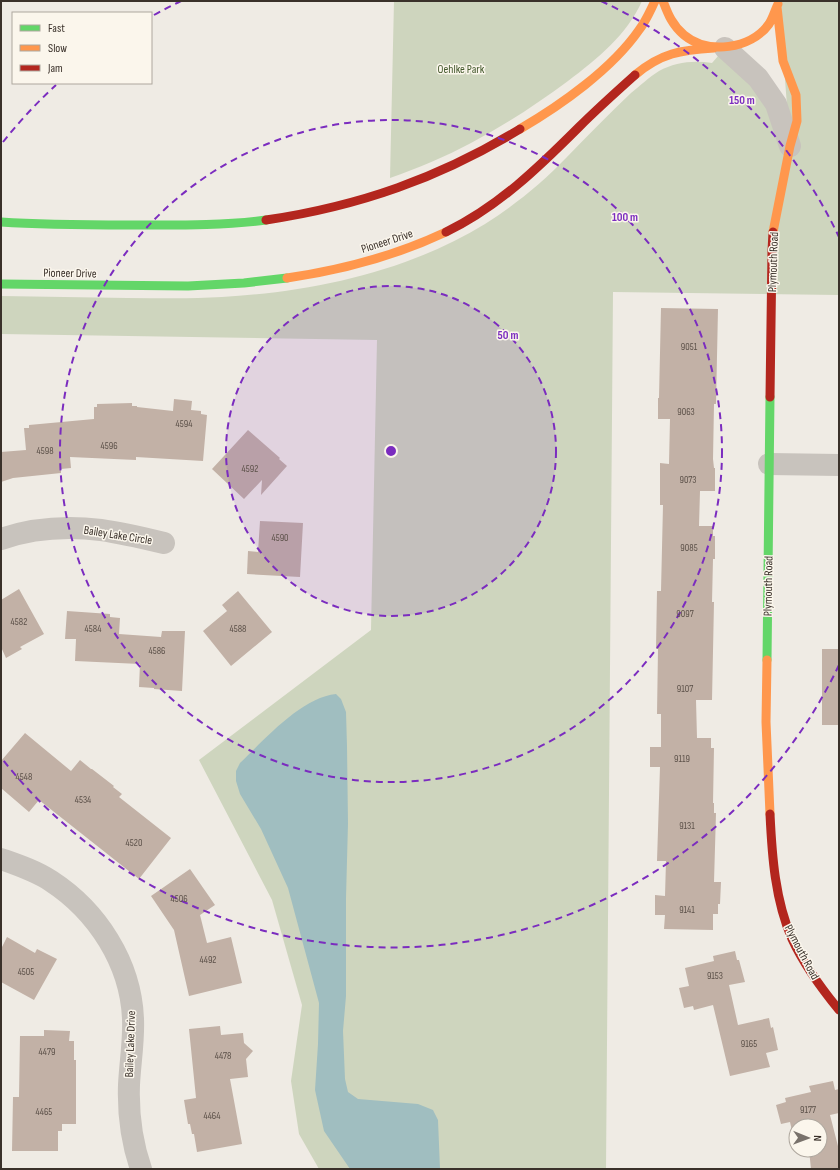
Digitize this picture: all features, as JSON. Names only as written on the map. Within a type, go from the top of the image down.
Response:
[{"type":"street","points":[[1,222],[116,225],[214,225],[291,216],[326,209],[376,196],[464,160],[514,132],[557,104],[593,77],[623,50],[645,22],[655,1]]},
{"type":"street","points":[[663,1],[666,12],[680,32],[694,42],[720,48]]},
{"type":"street","name":"Pioneer Drive","points":[[1,284],[223,285],[269,281],[306,275],[363,262],[394,253],[424,242],[453,228],[486,209],[506,195],[538,168],[592,114],[640,70],[650,63],[666,55],[681,51],[740,45],[754,38],[766,27],[778,4]]},
{"type":"street","name":"Plymouth Road","points":[[778,4],[783,61],[796,95],[797,121],[790,146],[776,219],[772,251],[766,722],[769,798],[776,881],[783,914],[792,939],[808,969],[839,1010]]},
{"type":"street","name":"Plymouth Road","points":[[720,48],[758,78],[776,104],[790,146]]},
{"type":"street","points":[[769,464],[839,465]]},
{"type":"street","name":"Bailey Lake Circle","points":[[1,539],[39,530],[79,528],[102,530],[164,542]]},
{"type":"street","name":"Bailey Lake Drive","points":[[1,859],[51,880],[69,894],[98,924],[108,938],[116,955],[123,972],[131,1002],[133,1028],[129,1105],[134,1142],[141,1169]]},
{"type":"green space","name":"Oehlke Park","points":[[394,1],[642,1],[628,25],[610,46],[579,73],[545,98],[508,122],[461,148],[431,162],[390,178]]},
{"type":"green space","points":[[779,1],[839,1],[839,295],[613,292],[606,1169],[319,1169],[299,1134],[291,1081],[302,1005],[272,900],[199,760],[371,630],[377,340],[1,334],[1,296],[163,298],[222,297],[290,290],[324,284],[358,277],[391,267],[424,255],[455,241],[485,224],[507,209],[558,167],[631,93],[655,73],[678,64],[692,62],[712,63],[725,48],[758,78],[790,145]]},
{"type":"water","points":[[336,694],[341,699],[346,712],[347,746],[348,823],[346,996],[343,1031],[345,1079],[348,1092],[358,1099],[418,1104],[433,1110],[438,1120],[440,1169],[350,1169],[324,1131],[315,1090],[319,1003],[288,888],[261,829],[240,794],[236,781],[236,771],[240,763],[284,721],[310,703],[323,697]]},
{"type":"building","points":[[661,308],[718,309],[713,459],[715,468],[715,491],[700,491],[699,526],[713,526],[713,536],[715,536],[712,602],[714,602],[712,700],[696,700],[697,738],[711,738],[711,748],[714,748],[713,803],[714,813],[716,813],[714,882],[721,882],[718,914],[713,914],[713,930],[664,929],[665,915],[655,915],[655,895],[665,896],[666,861],[657,861],[660,767],[650,767],[650,747],[661,747],[661,714],[657,714],[658,649],[656,649],[657,591],[661,591],[663,505],[660,505],[660,463],[669,464],[670,419],[658,419]]},
{"type":"building","points":[[174,399],[192,401],[191,410],[201,411],[201,414],[207,415],[203,461],[136,457],[136,460],[70,457],[71,468],[61,469],[61,473],[13,478],[1,482],[1,452],[26,450],[24,428],[29,428],[29,425],[94,419],[94,407],[97,407],[97,404],[132,403],[132,406],[137,407],[173,411]]},
{"type":"building","points":[[248,430],[287,466],[261,495],[262,480],[244,499],[212,469]]},
{"type":"building","points":[[260,521],[303,523],[300,577],[247,574],[248,551],[258,552]]},
{"type":"building","points":[[19,589],[44,634],[20,647],[22,649],[6,658],[1,647],[1,600]]},
{"type":"building","points":[[238,591],[272,632],[231,666],[203,631],[227,611],[222,605]]},
{"type":"building","points":[[67,611],[110,614],[110,617],[120,618],[119,634],[161,637],[162,631],[185,631],[182,691],[139,687],[140,664],[75,661],[76,639],[65,639]]},
{"type":"building","points":[[822,649],[839,649],[839,725],[822,725]]},
{"type":"building","points":[[25,733],[71,771],[80,760],[114,786],[113,787],[122,794],[119,797],[171,838],[139,879],[39,800],[29,812],[1,788],[1,761]]},
{"type":"building","points":[[190,869],[215,905],[200,915],[207,943],[231,937],[242,983],[189,996],[174,930],[151,896]]},
{"type":"building","points":[[7,937],[35,953],[37,949],[57,959],[34,1000],[1,982],[1,949]]},
{"type":"building","points":[[735,951],[745,982],[729,985],[738,1025],[769,1018],[771,1028],[773,1027],[778,1050],[766,1053],[770,1067],[730,1076],[713,1005],[694,1010],[693,1006],[684,1008],[679,988],[689,986],[685,968],[714,961],[713,956]]},
{"type":"building","points":[[220,1026],[221,1035],[243,1033],[244,1043],[253,1051],[246,1059],[248,1077],[230,1079],[242,1144],[197,1152],[194,1134],[192,1134],[190,1124],[188,1124],[184,1100],[196,1098],[189,1029]]},
{"type":"building","points":[[44,1030],[70,1031],[69,1041],[74,1041],[74,1060],[76,1060],[76,1124],[62,1124],[62,1131],[58,1131],[58,1151],[12,1151],[13,1097],[19,1097],[20,1036],[44,1036]]},
{"type":"building","points":[[833,1081],[835,1090],[839,1089],[839,1113],[830,1115],[839,1150],[839,1169],[811,1169],[810,1158],[828,1158],[828,1118],[788,1118],[788,1122],[781,1124],[776,1105],[786,1102],[785,1098],[811,1092],[809,1086]]},
{"type":"traffic: fast","points":[[1,222],[65,225],[181,225],[266,220]]},
{"type":"traffic: fast","points":[[1,284],[188,286],[244,283],[287,278]]},
{"type":"traffic: fast","points":[[767,660],[770,397]]},
{"type":"traffic: slow","points":[[520,129],[569,97],[615,59],[641,27],[655,1]]},
{"type":"traffic: slow","points":[[663,1],[673,23],[684,35],[694,41],[717,47],[741,44],[752,39],[769,24],[778,4]]},
{"type":"traffic: slow","points":[[773,232],[790,146],[797,121],[796,95],[783,61],[777,7]]},
{"type":"traffic: slow","points":[[635,75],[663,57],[691,50],[714,48]]},
{"type":"traffic: slow","points":[[287,278],[328,271],[368,261],[427,241],[446,232]]},
{"type":"traffic: slow","points":[[767,660],[766,722],[770,814]]},
{"type":"traffic: jam","points":[[446,232],[483,211],[517,185],[549,157],[635,75]]},
{"type":"traffic: jam","points":[[266,220],[334,207],[398,188],[459,162],[520,129]]},
{"type":"traffic: jam","points":[[770,397],[773,232]]},
{"type":"traffic: jam","points":[[770,814],[775,878],[786,924],[807,967],[839,1010]]}]
